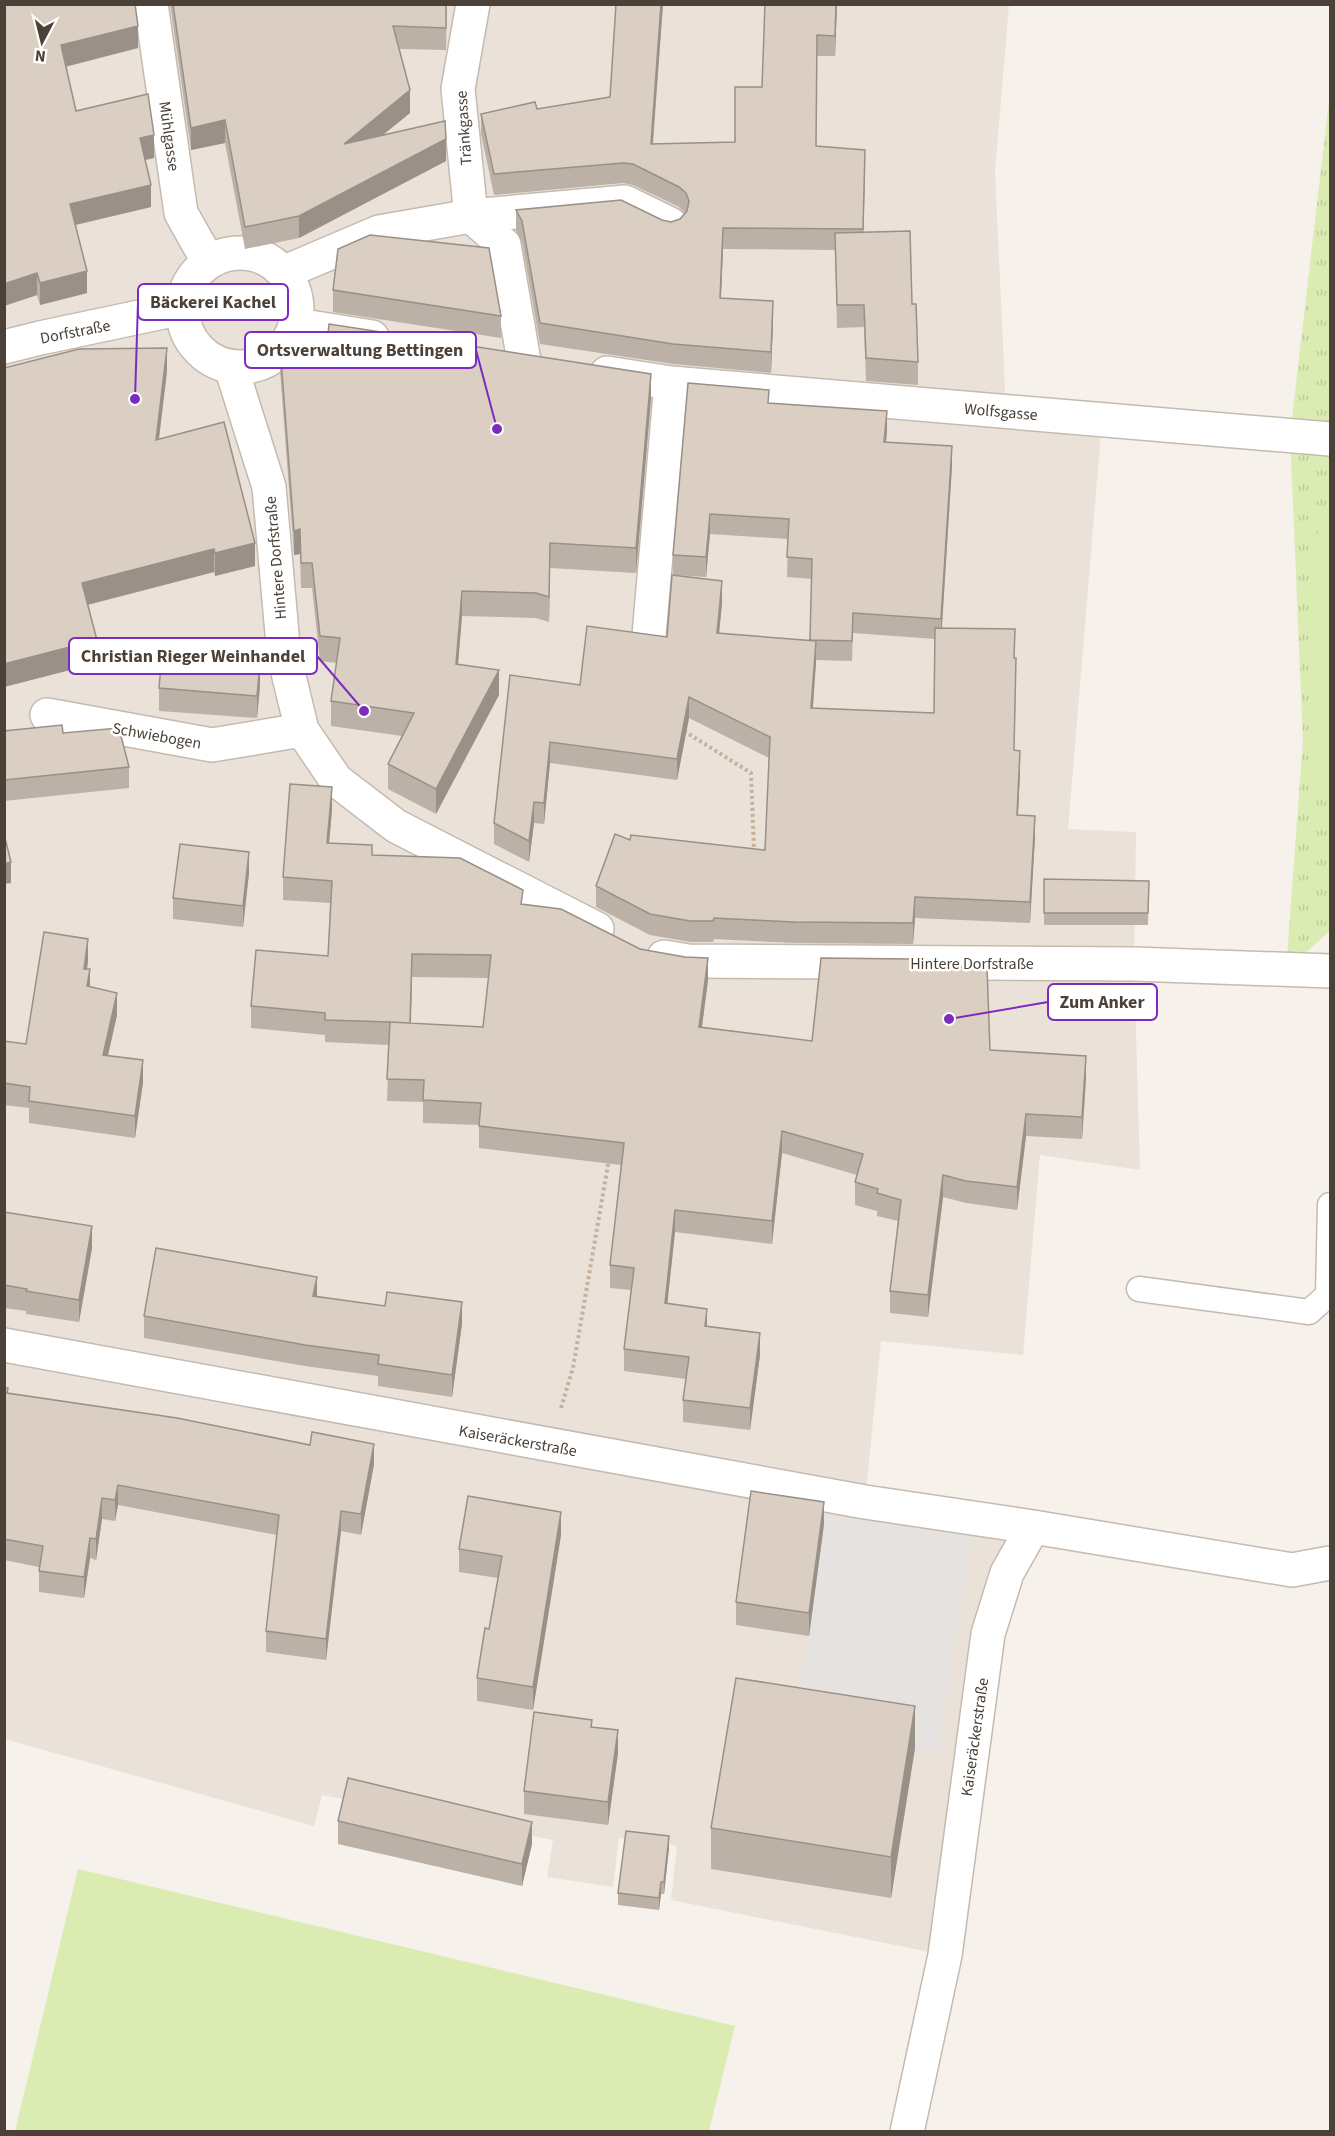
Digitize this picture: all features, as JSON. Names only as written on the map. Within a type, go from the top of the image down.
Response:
[{"type":"street","name":"Mühlgasse","points":[[151,4],[182,213],[208,261]]},
{"type":"street","name":"Tränkgasse","points":[[471,216],[458,89],[473,4]]},
{"type":"street","points":[[285,272],[379,232],[471,216],[625,202],[670,225]]},
{"type":"street","points":[[471,216],[504,245],[524,361]]},
{"type":"street","points":[[234,251],[262,256],[285,272],[297,297],[297,325],[283,349],[259,365],[231,367],[206,357],[188,336],[182,308],[189,282],[208,261],[234,251]]},
{"type":"street","name":"Dorfstraße","points":[[4,347],[182,308]]},
{"type":"street","points":[[297,325],[399,341]]},
{"type":"street","name":"Wolfsgasse","points":[[490,355],[672,383],[1330,439]]},
{"type":"street","name":"Hintere Dorfstraße","points":[[231,367],[269,487],[284,656],[302,730],[336,780],[396,826],[644,953],[688,961],[1134,964],[1330,971]]},
{"type":"street","points":[[649,635],[672,383]]},
{"type":"street","name":"Schwiebogen","points":[[47,715],[212,745],[302,730]]},
{"type":"street","name":"Kaiseräckerstraße","points":[[4,1345],[865,1502],[1292,1570],[1330,1563]]},
{"type":"street","name":"Kaiseräckerstraße","points":[[907,2132],[945,1955],[988,1634],[1008,1573],[1033,1527]]},
{"type":"lane","points":[[1139,1289],[1309,1312],[1328,1295],[1330,1205]]},
{"type":"path","points":[[675,726],[752,773],[754,856]]},
{"type":"path","points":[[549,1446],[573,1368],[610,1158]]},
{"type":"shaded area","points":[[4,5],[1009,5],[995,171],[1006,411],[1102,420],[1068,829],[1136,832],[1134,964],[1140,1170],[1040,1155],[1023,1355],[881,1341],[865,1502],[1033,1527],[1007,1573],[945,1955],[671,1900],[677,1846],[619,1838],[613,1887],[547,1877],[553,1840],[322,1795],[314,1826],[5,1739]]},
{"type":"shaded area","points":[[826,1509],[973,1533],[937,1752],[794,1728]]},
{"type":"green space","points":[[1330,93],[1330,931],[1286,970],[1303,740],[1290,435]]},
{"type":"green space","points":[[1318,529],[1330,529],[1330,787],[1310,787]]},
{"type":"green space","points":[[78,1869],[735,2026],[709,2131],[15,2131]]},
{"type":"building","points":[[4,4],[135,4],[138,26],[61,45],[76,111],[148,94],[154,135],[140,138],[151,185],[70,204],[87,271],[40,283],[37,273],[4,284]]},
{"type":"building","points":[[173,4],[446,4],[446,28],[393,26],[410,90],[344,144],[445,121],[446,139],[299,216],[245,227],[225,120],[191,128]]},
{"type":"building","points":[[616,4],[661,4],[651,144],[735,142],[735,87],[762,87],[765,4],[836,4],[835,36],[817,35],[816,146],[865,150],[863,229],[723,228],[720,298],[773,301],[771,352],[673,344],[540,323],[522,221],[516,210],[621,200],[671,222],[680,219],[687,211],[689,201],[686,193],[679,187],[633,164],[494,174],[481,114],[535,102],[537,109],[610,97]]},
{"type":"building","points":[[910,231],[912,304],[916,304],[918,362],[866,358],[864,305],[837,305],[835,233]]},
{"type":"building","points":[[370,235],[489,248],[501,316],[333,290],[338,249]]},
{"type":"building","points":[[329,324],[651,374],[636,548],[550,543],[549,597],[536,593],[462,591],[456,664],[499,670],[436,789],[388,764],[414,713],[331,701],[340,638],[320,636],[312,563],[301,563],[300,529],[294,531],[280,346],[326,353]]},
{"type":"building","points":[[167,348],[156,440],[224,422],[255,543],[215,553],[214,549],[82,583],[97,640],[4,664],[4,368],[79,349]]},
{"type":"building","points":[[688,383],[769,390],[768,403],[887,411],[884,442],[952,446],[941,619],[853,613],[852,641],[810,640],[812,559],[787,557],[789,519],[710,514],[706,557],[673,555]]},
{"type":"building","points":[[672,575],[722,581],[717,633],[816,641],[811,708],[934,713],[935,628],[1015,629],[1014,750],[1020,751],[1017,815],[1035,816],[1030,902],[915,897],[913,923],[794,922],[714,918],[713,921],[690,921],[650,914],[596,886],[615,834],[630,840],[631,835],[765,850],[770,737],[689,697],[677,759],[550,742],[544,803],[534,802],[529,841],[494,823],[510,675],[580,685],[587,626],[667,637]]},
{"type":"building","points":[[162,655],[260,663],[257,696],[159,688]]},
{"type":"building","points":[[62,725],[63,733],[119,728],[129,767],[4,780],[4,731]]},
{"type":"building","points":[[290,784],[332,787],[327,843],[372,845],[372,855],[460,858],[523,890],[521,904],[561,909],[640,949],[685,957],[708,958],[699,1027],[812,1041],[821,958],[911,959],[910,967],[987,967],[990,1050],[1086,1056],[1082,1117],[1026,1114],[1017,1187],[966,1181],[943,1175],[928,1295],[890,1291],[901,1200],[877,1193],[878,1189],[855,1182],[863,1154],[782,1131],[772,1221],[675,1210],[665,1303],[707,1309],[705,1326],[760,1333],[750,1408],[683,1400],[689,1357],[624,1349],[634,1268],[610,1265],[624,1143],[479,1126],[481,1103],[423,1100],[424,1080],[387,1079],[390,1022],[325,1020],[325,1013],[251,1006],[256,950],[328,956],[332,881],[283,877]],"holes":[[[412,954],[491,955],[483,1027],[390,1022],[410,1023]]]},
{"type":"building","points":[[4,834],[11,862],[4,864]]},
{"type":"building","points":[[180,844],[249,852],[243,906],[173,898]]},
{"type":"building","points":[[1044,879],[1149,881],[1148,913],[1044,913]]},
{"type":"building","points":[[44,932],[88,939],[84,969],[90,969],[87,986],[117,993],[103,1055],[143,1060],[135,1116],[29,1101],[30,1087],[4,1083],[4,1041],[26,1044]]},
{"type":"building","points":[[4,1212],[92,1226],[79,1300],[4,1285]]},
{"type":"building","points":[[156,1248],[317,1277],[313,1296],[385,1306],[387,1292],[462,1302],[452,1375],[378,1364],[379,1355],[305,1345],[144,1316]]},
{"type":"building","points":[[4,1388],[8,1388],[7,1393],[177,1418],[310,1445],[312,1432],[374,1444],[361,1514],[341,1511],[326,1639],[266,1631],[279,1515],[118,1485],[115,1500],[102,1498],[96,1539],[90,1538],[84,1577],[39,1571],[43,1546],[4,1539]]},
{"type":"building","points":[[751,1491],[824,1502],[809,1613],[736,1602]]},
{"type":"building","points":[[468,1496],[561,1512],[533,1687],[477,1678],[485,1628],[489,1629],[502,1556],[459,1549]]},
{"type":"building","points":[[736,1678],[915,1706],[891,1857],[711,1828]]},
{"type":"building","points":[[534,1712],[592,1720],[591,1727],[618,1730],[608,1802],[524,1791]]},
{"type":"building","points":[[348,1778],[532,1822],[522,1864],[338,1821]]},
{"type":"building","points":[[626,1831],[669,1836],[664,1882],[661,1882],[659,1898],[618,1893]]},
{"type":"place","name":"Bäckerei Kachel","points":[[135,399]]},
{"type":"place","name":"Ortsverwaltung Bettingen","points":[[497,429]]},
{"type":"place","name":"Christian Rieger Weinhandel","points":[[364,711]]},
{"type":"place","name":"Zum Anker","points":[[949,1019]]}]
